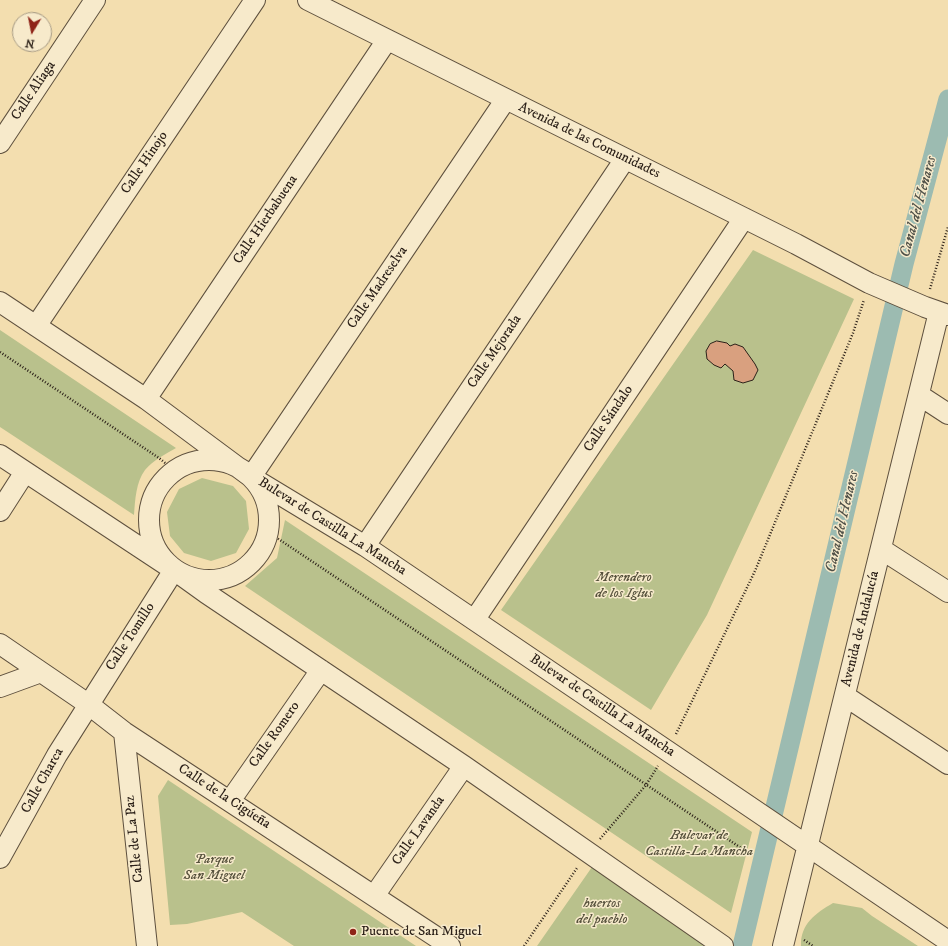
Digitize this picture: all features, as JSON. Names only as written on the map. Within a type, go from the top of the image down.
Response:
[{"type":"street","name":"Calle Aliaga","points":[[0,143],[95,0]]},
{"type":"street","name":"Calle Hinojo","points":[[36,326],[255,0]]},
{"type":"street","name":"Avenida de las Comunidades","points":[[308,0],[744,218],[869,283],[937,312]]},
{"type":"street","name":"Calle Hierbabuena","points":[[146,400],[387,40]]},
{"type":"street","name":"Calle Madreselva","points":[[251,477],[506,99]]},
{"type":"street","name":"Calle Mejorada","points":[[365,546],[625,159]]},
{"type":"street","name":"Calle Sándalo","points":[[475,619],[744,218]]},
{"type":"street","name":"Bulevar de Castilla La Mancha","points":[[0,302],[146,400],[251,477],[261,489],[268,505],[270,521],[267,539],[254,561],[234,576],[212,581],[191,578],[174,570],[157,552],[148,526],[153,496],[164,479],[180,467],[203,460],[219,461],[234,466],[251,477],[365,546],[475,619],[741,802],[948,941]]},
{"type":"street","name":"Avenida de Andalucía","points":[[783,946],[919,395],[937,312]]},
{"type":"street","points":[[919,395],[948,414]]},
{"type":"street","name":"Bulevar de Castilla La Mancha","points":[[0,454],[464,766],[723,946]]},
{"type":"street","points":[[0,511],[25,472]]},
{"type":"street","points":[[881,549],[948,592]]},
{"type":"street","name":"Calle Tomillo","points":[[88,704],[174,570]]},
{"type":"street","name":"Calle de la Cigúeña","points":[[0,644],[88,704],[124,732],[450,946]]},
{"type":"street","name":"Calle Romero","points":[[230,801],[321,670]]},
{"type":"street","points":[[0,687],[41,672]]},
{"type":"street","points":[[845,696],[948,764]]},
{"type":"street","name":"Calle Charca","points":[[0,858],[57,755],[88,704]]},
{"type":"street","name":"Calle de La Paz","points":[[124,732],[147,946]]},
{"type":"street","name":"Calle Lavanda","points":[[374,896],[464,766]]},
{"type":"path","points":[[937,312],[948,227]]},
{"type":"path","points":[[524,946],[588,852],[646,785],[667,751],[755,571],[854,333],[869,283]]},
{"type":"path","points":[[0,352],[159,458],[175,471]]},
{"type":"path","points":[[268,532],[747,852]]},
{"type":"green space","name":"Merendero de los Iglus","points":[[753,250],[854,299],[707,615],[651,710],[501,610]]},
{"type":"green space","points":[[0,330],[176,448],[152,463],[145,470],[136,491],[134,515],[0,427]]},
{"type":"green space","points":[[202,478],[233,486],[246,501],[249,529],[236,553],[211,561],[184,553],[170,536],[167,512],[179,489]]},
{"type":"green space","name":"Bulevar de Castilla-La Mancha","points":[[285,520],[752,832],[731,913],[245,586],[277,558]]},
{"type":"green space","name":"Parque San Miguel","points":[[168,780],[416,946],[294,946],[242,912],[187,924],[170,925],[158,796]]},
{"type":"green space","name":"huertos del pueblo","points":[[592,867],[705,946],[537,946]]},
{"type":"green space","points":[[833,903],[862,908],[918,946],[801,946],[801,938],[806,925],[815,915]]},
{"type":"building","points":[[717,341],[727,343],[730,346],[735,344],[743,347],[758,370],[753,380],[743,383],[734,380],[733,371],[725,364],[721,368],[714,365],[707,359],[706,351],[710,344]]},
{"type":"waterway","name":"Canal del Henares","points":[[742,946],[904,264],[948,99]]},
{"type":"place","name":"Puente de San Miguel","points":[[353,932]]}]
